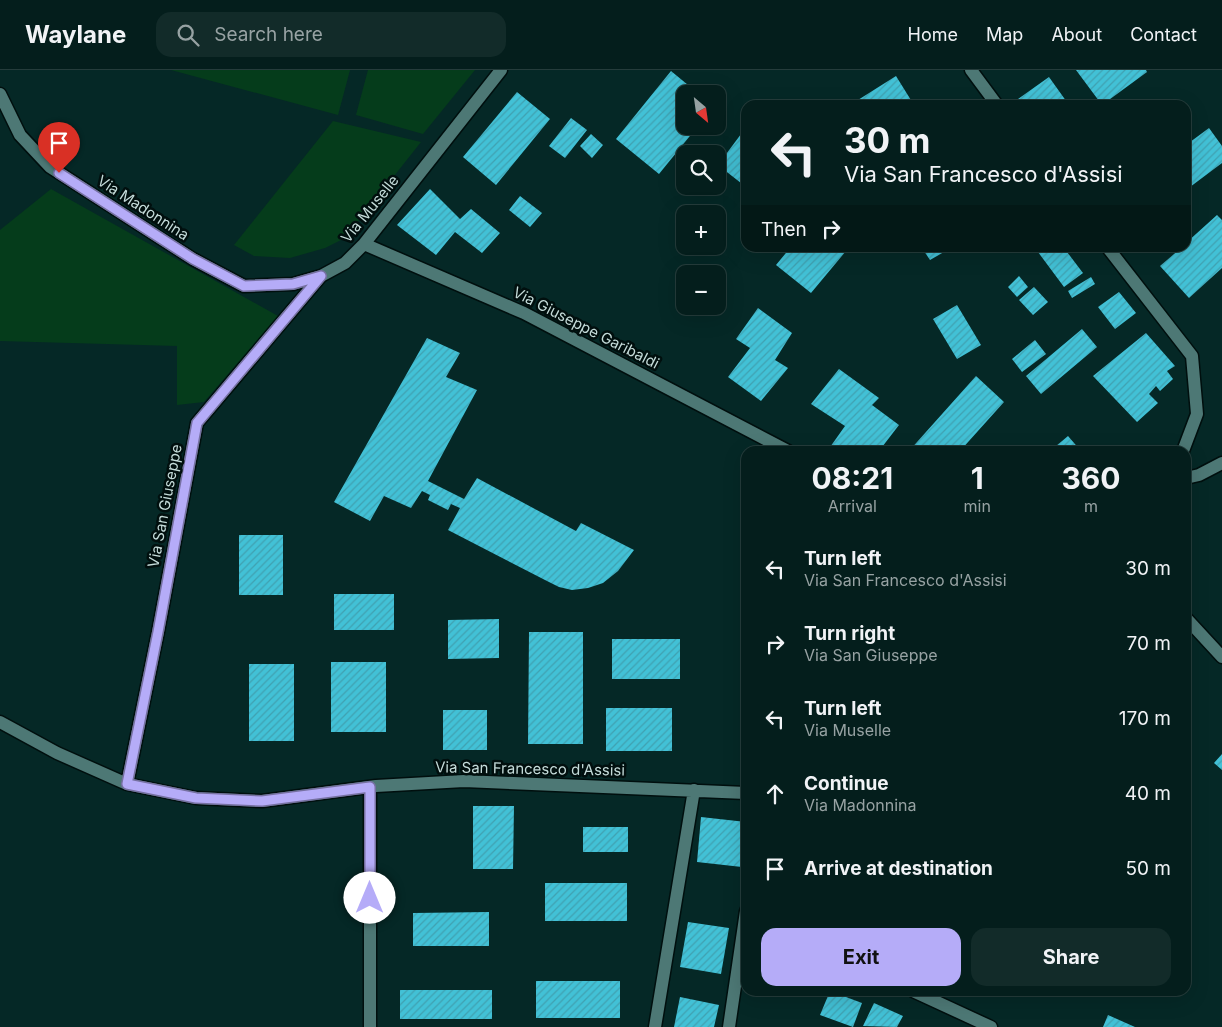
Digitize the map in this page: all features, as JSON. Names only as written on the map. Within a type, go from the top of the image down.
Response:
[{"type":"street","name":"Via Muselle","points":[[193,259],[244,286],[293,284],[321,276],[345,263],[364,244],[501,70]]},
{"type":"street","points":[[972,70],[993,100]]},
{"type":"street","name":"Via Madonnina","points":[[0,94],[20,134],[50,167],[193,259]]},
{"type":"street","name":"Via Giuseppe Garibaldi","points":[[364,244],[524,313],[778,446]]},
{"type":"street","points":[[1111,252],[1192,356],[1197,414],[1185,446]]},
{"type":"street","name":"Via San Giuseppe","points":[[127,784],[197,423],[321,276]]},
{"type":"street","points":[[1191,477],[1199,475],[1222,463]]},
{"type":"street","points":[[1191,623],[1222,657]]},
{"type":"street","name":"Via San Francesco d'Assisi","points":[[0,722],[57,753],[127,784],[196,798],[262,801],[370,787],[464,780],[741,793]]},
{"type":"street","points":[[370,787],[370,1027]]},
{"type":"street","points":[[655,1027],[694,790]]},
{"type":"street","points":[[729,1027],[741,945]]},
{"type":"street","points":[[924,996],[991,1027]]},
{"type":"green space","points":[[171,70],[350,70],[338,115]]},
{"type":"green space","points":[[368,70],[475,70],[423,134],[356,115]]},
{"type":"green space","points":[[333,121],[421,142],[345,238],[325,248],[290,258],[254,256],[234,245]]},
{"type":"green space","points":[[51,189],[278,316],[204,402],[177,405],[177,346],[0,341],[0,230]]},
{"type":"building","points":[[1076,70],[1146,70],[1147,72],[1109,100],[1098,100]]},
{"type":"building","points":[[671,71],[688,85],[676,85],[676,135],[691,135],[683,145],[676,145],[676,153],[659,174],[616,139]]},
{"type":"building","points":[[896,76],[911,100],[858,100]]},
{"type":"building","points":[[1049,77],[1065,100],[1019,100]]},
{"type":"building","points":[[517,92],[550,119],[496,185],[463,157]]},
{"type":"building","points":[[571,118],[587,130],[565,158],[549,146]]},
{"type":"building","points":[[1209,128],[1222,146],[1222,163],[1191,186],[1191,141]]},
{"type":"building","points":[[591,134],[603,145],[592,158],[580,146]]},
{"type":"building","points":[[741,134],[741,183],[726,171],[726,154]]},
{"type":"building","points":[[430,189],[460,219],[471,209],[500,233],[482,253],[455,232],[436,255],[397,225]]},
{"type":"building","points":[[520,196],[542,213],[530,227],[509,210]]},
{"type":"building","points":[[1217,215],[1222,220],[1222,268],[1189,298],[1160,266],[1176,252],[1191,252],[1191,238]]},
{"type":"building","points":[[787,252],[845,252],[811,293],[776,265]]},
{"type":"building","points":[[925,252],[944,252],[930,260]]},
{"type":"building","points":[[1038,252],[1067,252],[1083,273],[1064,287]]},
{"type":"building","points":[[1019,276],[1028,287],[1017,297],[1008,287]]},
{"type":"building","points":[[1091,277],[1095,284],[1072,298],[1068,291]]},
{"type":"building","points":[[1034,287],[1048,302],[1033,315],[1019,300]]},
{"type":"building","points":[[1119,292],[1136,313],[1115,329],[1098,307]]},
{"type":"building","points":[[957,305],[981,345],[957,359],[933,319]]},
{"type":"building","points":[[758,308],[792,333],[775,360],[788,368],[761,401],[728,377],[750,348],[736,339]]},
{"type":"building","points":[[1082,329],[1097,347],[1041,394],[1026,376]]},
{"type":"building","points":[[1146,333],[1175,366],[1167,371],[1173,379],[1160,391],[1156,386],[1149,394],[1158,403],[1137,422],[1093,376]]},
{"type":"building","points":[[427,338],[460,353],[446,377],[477,390],[428,481],[464,499],[477,478],[576,531],[581,523],[634,550],[618,571],[603,583],[588,588],[572,590],[559,587],[545,580],[448,530],[460,508],[451,504],[448,510],[428,500],[430,495],[422,491],[411,508],[384,496],[370,521],[334,502]]},
{"type":"building","points":[[1035,340],[1046,354],[1022,372],[1012,359]]},
{"type":"building","points":[[839,369],[879,398],[872,405],[899,425],[883,446],[831,446],[845,426],[811,404]]},
{"type":"building","points":[[976,376],[1004,402],[964,446],[913,446]]},
{"type":"building","points":[[1068,436],[1077,446],[1056,446]]},
{"type":"building","points":[[239,535],[283,535],[283,595],[239,595]]},
{"type":"building","points":[[334,594],[394,594],[394,630],[334,630]]},
{"type":"building","points":[[499,619],[499,658],[448,659],[448,620]]},
{"type":"building","points":[[529,632],[583,632],[583,744],[528,744]]},
{"type":"building","points":[[612,639],[680,639],[680,679],[612,679]]},
{"type":"building","points":[[331,662],[386,662],[386,732],[331,732]]},
{"type":"building","points":[[249,664],[294,664],[294,741],[249,741]]},
{"type":"building","points":[[606,708],[672,708],[672,751],[606,751]]},
{"type":"building","points":[[443,710],[487,710],[487,750],[443,750]]},
{"type":"building","points":[[1222,754],[1222,770],[1214,763]]},
{"type":"building","points":[[473,806],[514,806],[513,869],[473,869]]},
{"type":"building","points":[[701,817],[741,821],[741,867],[697,862]]},
{"type":"building","points":[[583,827],[628,827],[628,852],[583,852]]},
{"type":"building","points":[[545,883],[627,883],[627,921],[545,921]]},
{"type":"building","points":[[489,912],[489,946],[413,946],[413,913]]},
{"type":"building","points":[[688,922],[729,928],[721,974],[680,967]]},
{"type":"building","points":[[536,981],[620,981],[620,1018],[536,1018]]},
{"type":"building","points":[[400,990],[492,990],[492,1019],[400,1019]]},
{"type":"building","points":[[828,996],[843,996],[862,1003],[853,1027],[820,1015]]},
{"type":"building","points":[[680,997],[719,1005],[714,1027],[674,1027]]},
{"type":"building","points":[[874,1003],[903,1016],[897,1027],[863,1026]]},
{"type":"building","points":[[1108,1015],[1135,1027],[1103,1027]]},
{"type":"route","points":[[59,173],[193,259],[244,286],[293,284],[321,276],[197,423],[127,784],[196,798],[262,801],[370,787],[370,898]]}]
